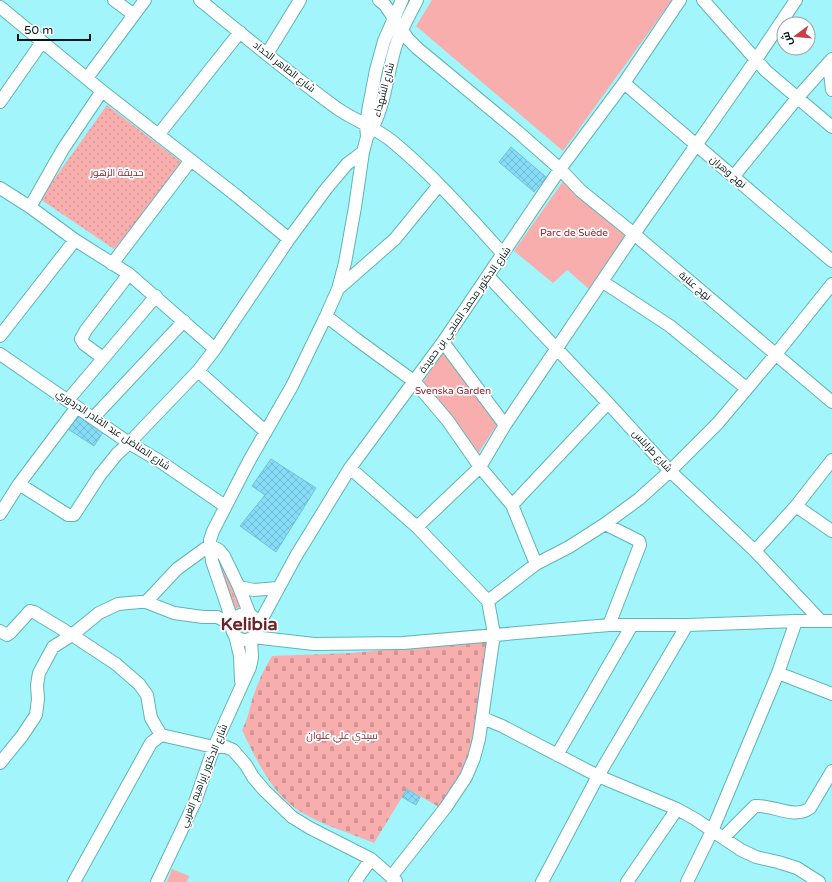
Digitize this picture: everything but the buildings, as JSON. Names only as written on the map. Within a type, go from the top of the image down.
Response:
[{"type":"street","points":[[114,0],[134,15]]},
{"type":"street","points":[[88,78],[145,0]]},
{"type":"street","name":"شارع الطاهر الحداد","points":[[200,0],[339,110],[369,130],[394,143],[454,200],[503,254]]},
{"type":"street","points":[[267,54],[300,0]]},
{"type":"street","name":"نهج عنابة","points":[[379,0],[385,5],[408,39],[417,48],[517,131],[560,169],[581,191],[832,402]]},
{"type":"street","name":"شارع الشهداء","points":[[369,130],[376,70],[384,40],[402,0]]},
{"type":"street","name":"شارع الشهداء","points":[[369,130],[378,113],[395,48],[416,0]]},
{"type":"street","name":"شارع الدكتور محمد المنجي بن حميدة","points":[[255,632],[277,588],[350,468],[415,382],[560,169],[624,82],[680,0]]},
{"type":"street","points":[[703,0],[755,61],[776,81],[798,97],[832,127]]},
{"type":"street","points":[[417,527],[480,467],[505,425],[634,234],[796,0]]},
{"type":"street","points":[[3,5],[42,42],[88,78],[102,91],[159,134],[290,239]]},
{"type":"street","points":[[159,134],[240,32]]},
{"type":"street","points":[[0,102],[42,42]]},
{"type":"street","points":[[734,176],[798,97],[831,61]]},
{"type":"street","points":[[831,61],[832,90]]},
{"type":"street","name":"نهج وهران","points":[[624,82],[832,261]]},
{"type":"street","points":[[30,207],[63,149],[102,91]]},
{"type":"street","points":[[240,690],[241,662],[234,628],[212,561],[210,545],[212,533],[225,506],[292,386],[338,289],[345,263],[356,207],[363,152],[369,130]]},
{"type":"street","points":[[19,484],[68,515],[72,516],[76,514],[100,475],[117,454],[198,371],[335,177],[347,164],[363,152]]},
{"type":"street","points":[[112,264],[191,160]]},
{"type":"street","points":[[338,289],[395,239],[439,185]]},
{"type":"street","points":[[0,188],[30,207],[74,240],[129,274],[215,349]]},
{"type":"street","points":[[0,336],[74,240]]},
{"type":"street","points":[[103,358],[84,344],[82,337],[129,274]]},
{"type":"street","name":"شارع طرابلس","points":[[488,276],[670,471],[827,621]]},
{"type":"street","points":[[603,282],[670,326],[746,388]]},
{"type":"street","points":[[488,601],[536,564],[569,548],[606,524],[670,471],[718,423],[746,388],[830,293]]},
{"type":"street","points":[[0,514],[103,358],[156,296]]},
{"type":"street","points":[[326,316],[356,340],[415,382],[448,421],[480,467],[512,505],[536,564]]},
{"type":"street","points":[[93,418],[184,321]]},
{"type":"street","points":[[443,342],[505,425]]},
{"type":"street","name":"شارع المناضل عبد القادر الدردوري","points":[[1,358],[129,443],[158,460],[225,506]]},
{"type":"street","points":[[198,371],[266,432]]},
{"type":"street","points":[[512,505],[608,403]]},
{"type":"street","points":[[755,551],[796,506],[832,460]]},
{"type":"street","points":[[0,630],[7,635],[30,611],[72,635],[116,664],[139,684],[147,696],[151,718],[161,735],[214,748],[226,747],[233,750],[264,790],[292,817],[310,828],[371,859],[394,879],[466,777],[474,758],[483,718],[494,634],[488,601],[417,527],[350,468]]},
{"type":"street","points":[[796,506],[832,531]]},
{"type":"street","points":[[606,524],[639,541],[640,545],[609,625]]},
{"type":"street","points":[[210,545],[222,552],[239,587],[250,615]]},
{"type":"street","points":[[146,602],[177,569],[210,545]]},
{"type":"street","points":[[239,587],[254,590],[277,588]]},
{"type":"street","points":[[0,763],[22,736],[36,715],[39,673],[53,647],[72,635],[99,613],[118,604],[146,602],[174,613],[203,617],[218,617],[234,628],[241,639],[255,632],[288,640],[314,644],[404,643],[609,625],[687,625],[827,621]]},
{"type":"street","points":[[234,628],[235,620],[242,615],[250,615],[255,618],[255,632]]},
{"type":"street","points":[[690,881],[778,672],[796,621]]},
{"type":"street","points":[[557,755],[632,625]]},
{"type":"street","points":[[542,882],[598,776],[687,625]]},
{"type":"street","name":"شارع الدكتور إبراهيم الغربي","points":[[157,882],[195,802],[214,748],[240,690],[252,657],[255,632]]},
{"type":"street","points":[[778,672],[832,694]]},
{"type":"street","points":[[483,718],[502,726],[598,776],[677,809],[756,858],[778,862],[797,868],[819,882]]},
{"type":"street","points":[[74,882],[151,743],[161,735]]},
{"type":"street","points":[[723,838],[756,806],[785,811],[799,812],[807,810],[810,808],[832,772]]},
{"type":"street","points":[[627,882],[677,809]]},
{"type":"street","points":[[355,882],[371,859]]},
{"type":"green space","points":[[432,0],[672,0],[563,151],[416,26]]},
{"type":"green space","name":"حديقة الزهور","points":[[107,105],[185,165],[114,249],[40,199]]},
{"type":"green space","name":"Parc de Suède","points":[[566,177],[631,230],[589,289],[567,270],[553,283],[514,251]]},
{"type":"green space","name":"Svenska Garden","points":[[446,348],[502,417],[477,455],[420,387]]},
{"type":"green space","points":[[215,554],[243,605],[231,611]]},
{"type":"green space","name":"سيدي علي علوان","points":[[487,641],[475,753],[441,808],[407,789],[374,843],[313,819],[286,801],[264,772],[242,730],[258,683],[272,656],[351,653]]},
{"type":"green space","points":[[172,869],[189,876],[187,882],[167,882]]},
{"type":"district","name":"Kelibia","points":[[249,624]]}]
